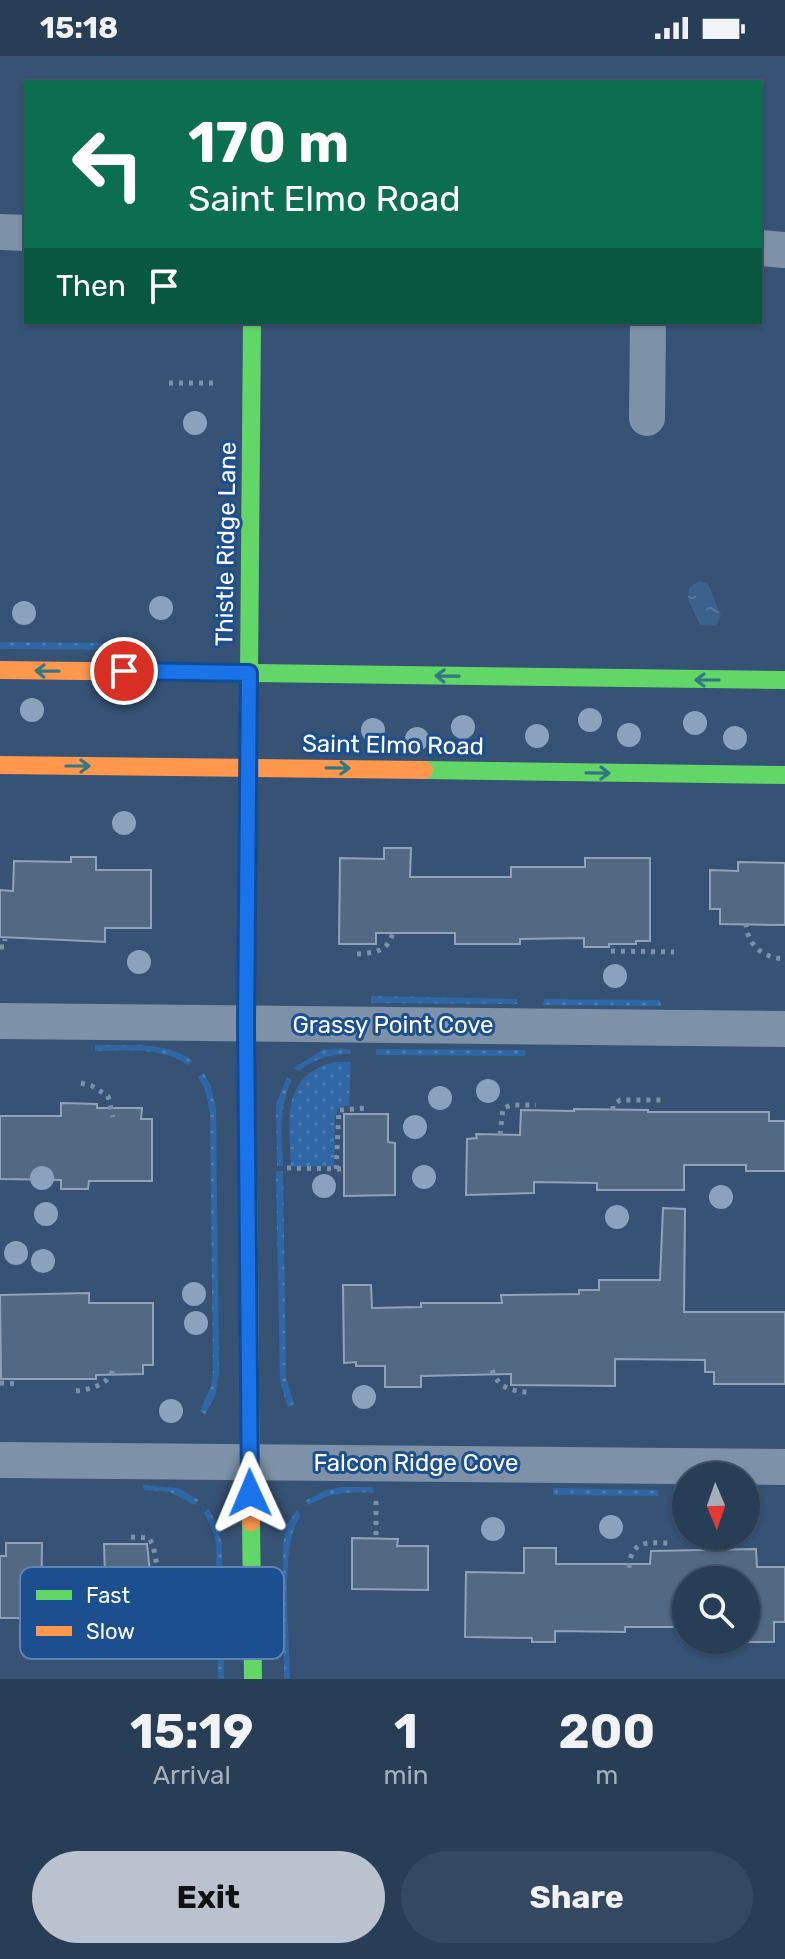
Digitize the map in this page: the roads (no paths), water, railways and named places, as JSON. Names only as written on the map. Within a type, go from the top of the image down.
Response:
[{"type":"main road","name":"Thistle Ridge Lane","points":[[251,1567],[246,1024],[252,324]]},
{"type":"main road","points":[[0,670],[785,680]]},
{"type":"main road","name":"Saint Elmo Road","points":[[0,765],[785,775]]},
{"type":"main road","name":"Thistle Ridge Lane","points":[[253,1659],[253,1679]]},
{"type":"street","points":[[0,232],[24,233]]},
{"type":"street","points":[[762,248],[785,250]]},
{"type":"street","points":[[647,418],[648,324]]},
{"type":"street","name":"Grassy Point Cove","points":[[0,1021],[785,1029]]},
{"type":"street","name":"Falcon Ridge Cove","points":[[0,1460],[785,1467]]},
{"type":"water","points":[[699,581],[708,584],[721,616],[716,626],[700,625],[688,599],[689,588]]}]
